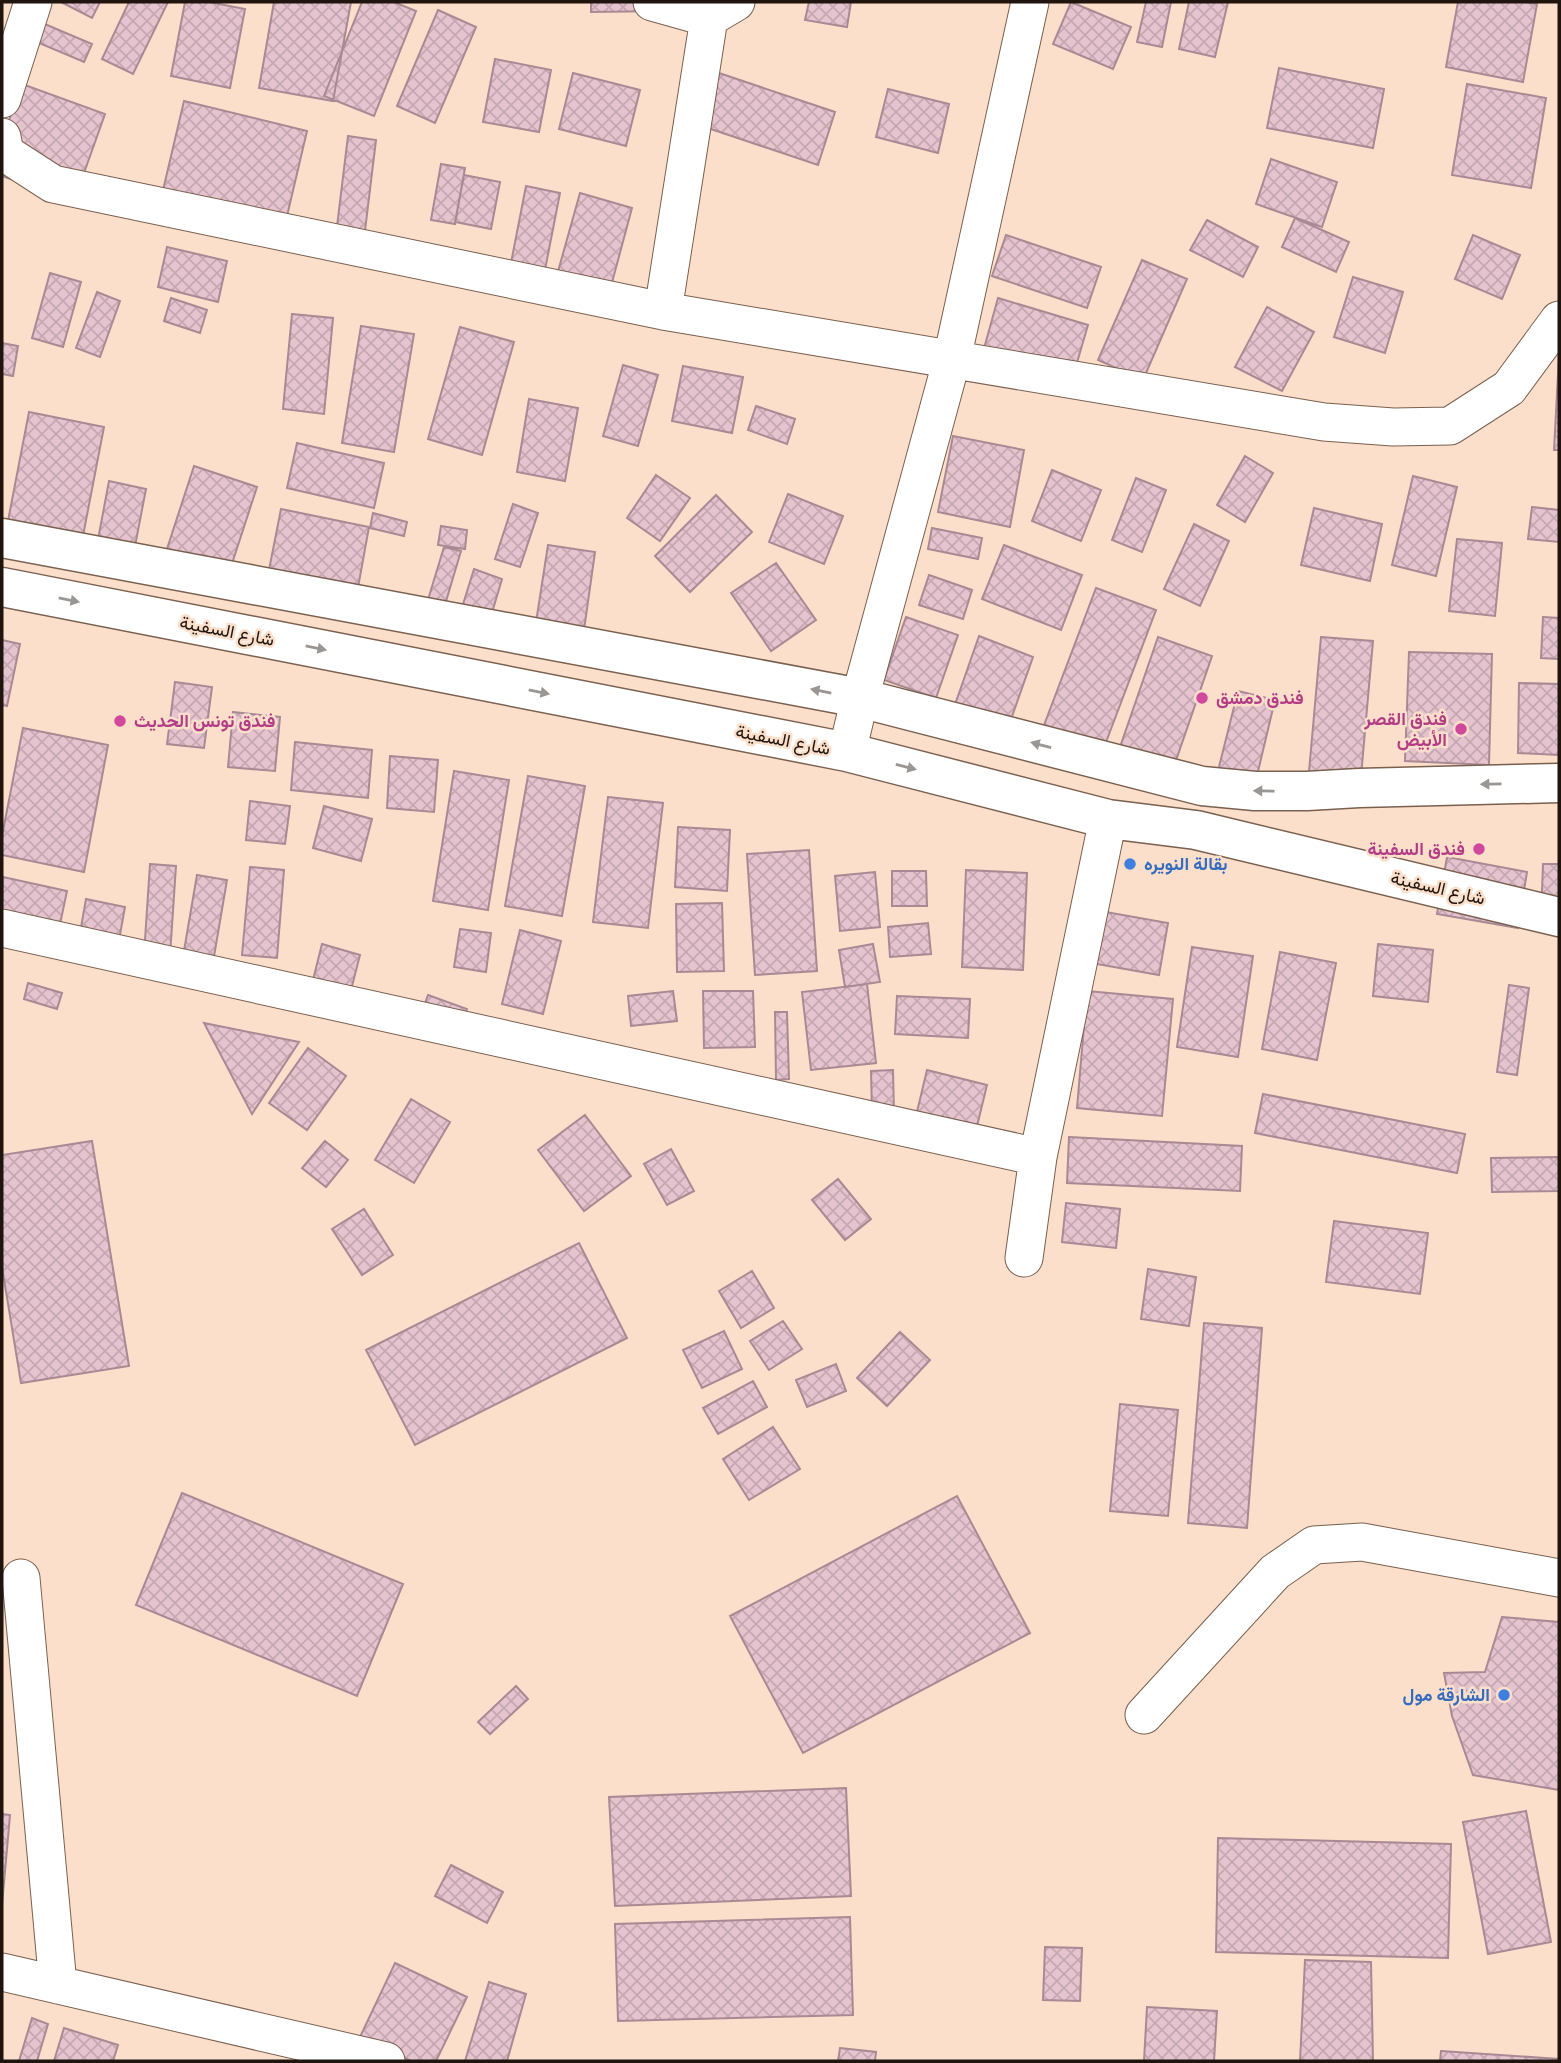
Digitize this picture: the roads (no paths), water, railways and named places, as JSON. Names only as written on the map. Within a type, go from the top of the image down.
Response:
[{"type":"street","points":[[2,99],[33,2]]},
{"type":"street","points":[[652,2],[723,10],[663,312]]},
{"type":"street","points":[[848,752],[860,698],[952,359],[1030,2]]},
{"type":"street","points":[[2,137],[5,153],[53,184],[663,312],[1324,422],[1393,427],[1450,426],[1509,388],[1559,320]]},
{"type":"street","points":[[2,538],[860,698],[1202,786],[1255,791],[1307,791],[1559,783]]},
{"type":"street","name":"شارع السفينة","points":[[2,587],[848,752],[1108,819],[1196,830],[1559,917]]},
{"type":"street","points":[[1196,830],[1202,786]]},
{"type":"street","points":[[1024,1258],[1038,1157],[1108,819]]},
{"type":"street","points":[[2,928],[1038,1157]]},
{"type":"street","points":[[1144,1715],[1275,1572],[1314,1545],[1362,1542],[1559,1578]]},
{"type":"street","points":[[21,1578],[58,1985]]},
{"type":"street","points":[[2,1972],[386,2061]]},
{"type":"place","name":"فندق دمشق","points":[[1202,698]]},
{"type":"place","name":"فندق تونس الحديث","points":[[120,721]]},
{"type":"place","name":"فندق القصر الأبيض","points":[[1461,729]]},
{"type":"place","name":"فندق السفينة","points":[[1479,849]]},
{"type":"place","name":"بقالة النويره","points":[[1130,864]]},
{"type":"place","name":"الشارقة مول","points":[[1504,1695]]}]
